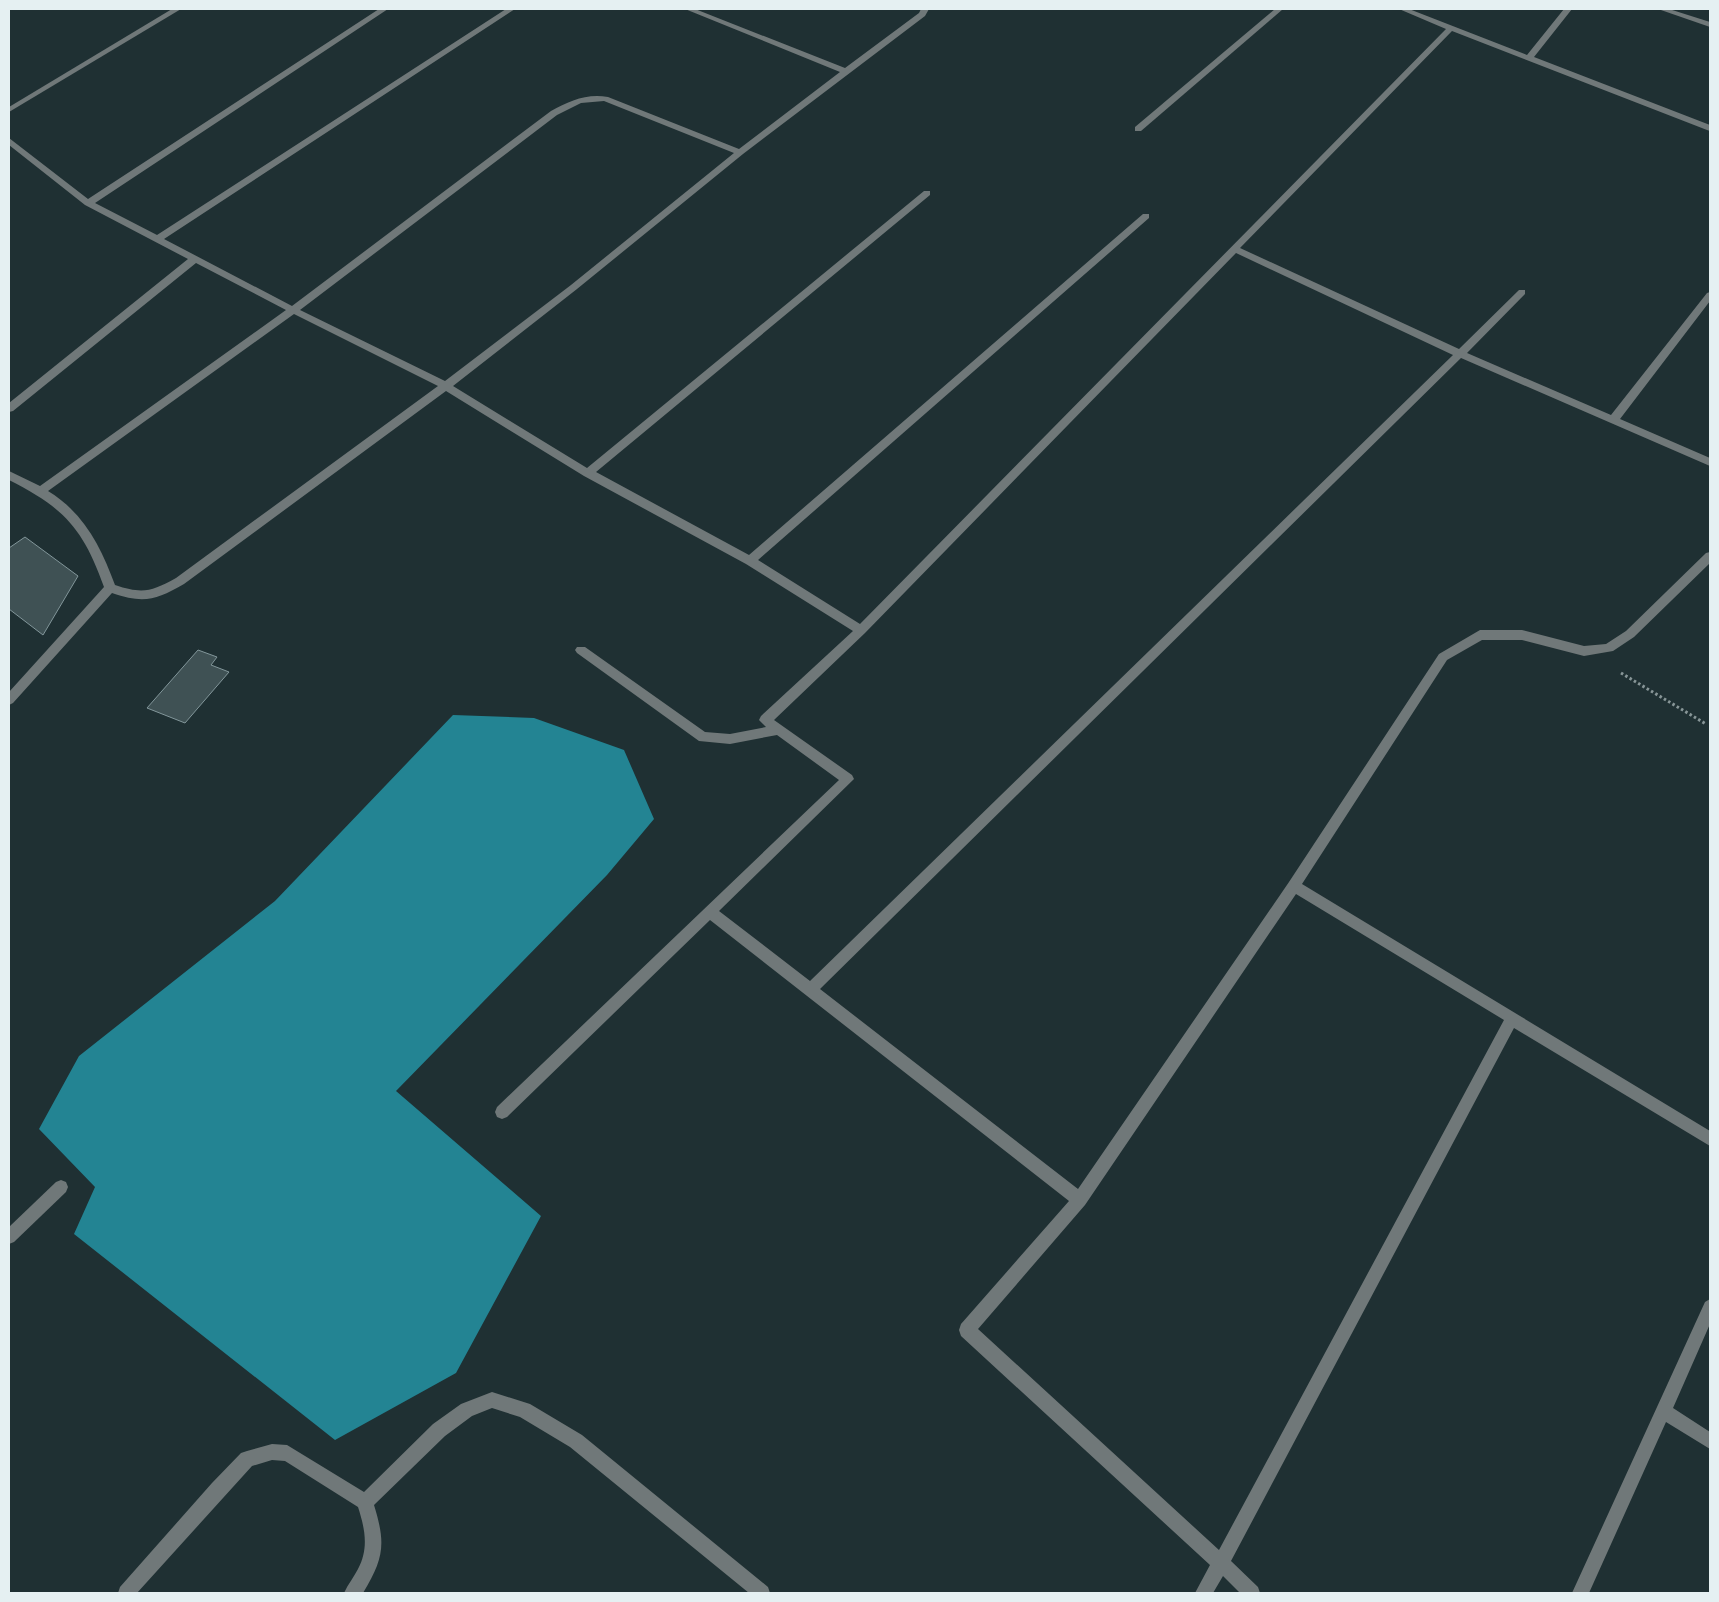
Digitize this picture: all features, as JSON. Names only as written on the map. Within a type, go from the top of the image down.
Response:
[{"type":"street","points":[[10,109],[177,9]]},
{"type":"street","points":[[88,203],[384,9]]},
{"type":"street","points":[[156,240],[401,78],[511,9]]},
{"type":"street","points":[[689,9],[844,72]]},
{"type":"street","points":[[110,588],[138,598],[150,596],[180,581],[446,386],[574,287],[740,152],[922,14],[925,9]]},
{"type":"street","points":[[1138,129],[1279,9]]},
{"type":"street","points":[[1403,9],[1710,128]]},
{"type":"street","points":[[1529,58],[1568,9]]},
{"type":"street","points":[[1662,9],[1710,25]]},
{"type":"street","points":[[502,1112],[848,779],[765,720],[861,630],[1451,28]]},
{"type":"street","points":[[41,491],[293,310],[554,113],[572,103],[590,97],[605,99],[740,152]]},
{"type":"street","points":[[11,145],[88,203],[156,240],[446,386],[588,473],[750,561],[861,630]]},
{"type":"street","points":[[588,473],[927,193]]},
{"type":"street","points":[[750,561],[1146,216]]},
{"type":"street","points":[[1234,250],[1460,354],[1710,462]]},
{"type":"street","points":[[9,408],[195,259]]},
{"type":"street","points":[[810,990],[1522,292]]},
{"type":"street","points":[[1613,420],[1710,295]]},
{"type":"street","points":[[9,475],[41,491],[71,513],[87,533],[100,558],[110,588]]},
{"type":"street","points":[[1252,1593],[967,1330],[1080,1200],[1294,886],[1444,657],[1480,635],[1522,635],[1584,651],[1609,648],[1630,634],[1710,556]]},
{"type":"street","points":[[9,700],[110,588]]},
{"type":"street","points":[[582,650],[703,738],[730,739],[779,730]]},
{"type":"street","points":[[1294,886],[1710,1139]]},
{"type":"street","points":[[710,912],[1080,1200]]},
{"type":"street","points":[[1203,1593],[1221,1563],[1512,1019],[1543,1037]]},
{"type":"street","points":[[9,1238],[61,1187]]},
{"type":"street","points":[[1580,1593],[1710,1307]]},
{"type":"street","points":[[365,1502],[439,1430],[467,1410],[492,1400],[524,1410],[576,1441],[762,1593]]},
{"type":"street","points":[[1664,1411],[1710,1441]]},
{"type":"street","points":[[126,1593],[246,1459],[272,1452],[287,1453],[365,1502],[374,1538],[372,1553],[363,1578],[353,1593]]},
{"type":"path","points":[[1584,651],[1706,724]]},
{"type":"water","points":[[453,715],[534,718],[624,750],[654,819],[607,875],[396,1091],[541,1216],[456,1373],[335,1440],[74,1234],[95,1187],[39,1129],[79,1056],[275,901]]},
{"type":"building","points":[[25,537],[78,576],[43,635],[9,609],[9,548]]},
{"type":"building","points":[[198,650],[217,657],[211,665],[229,672],[185,723],[147,708]]}]
